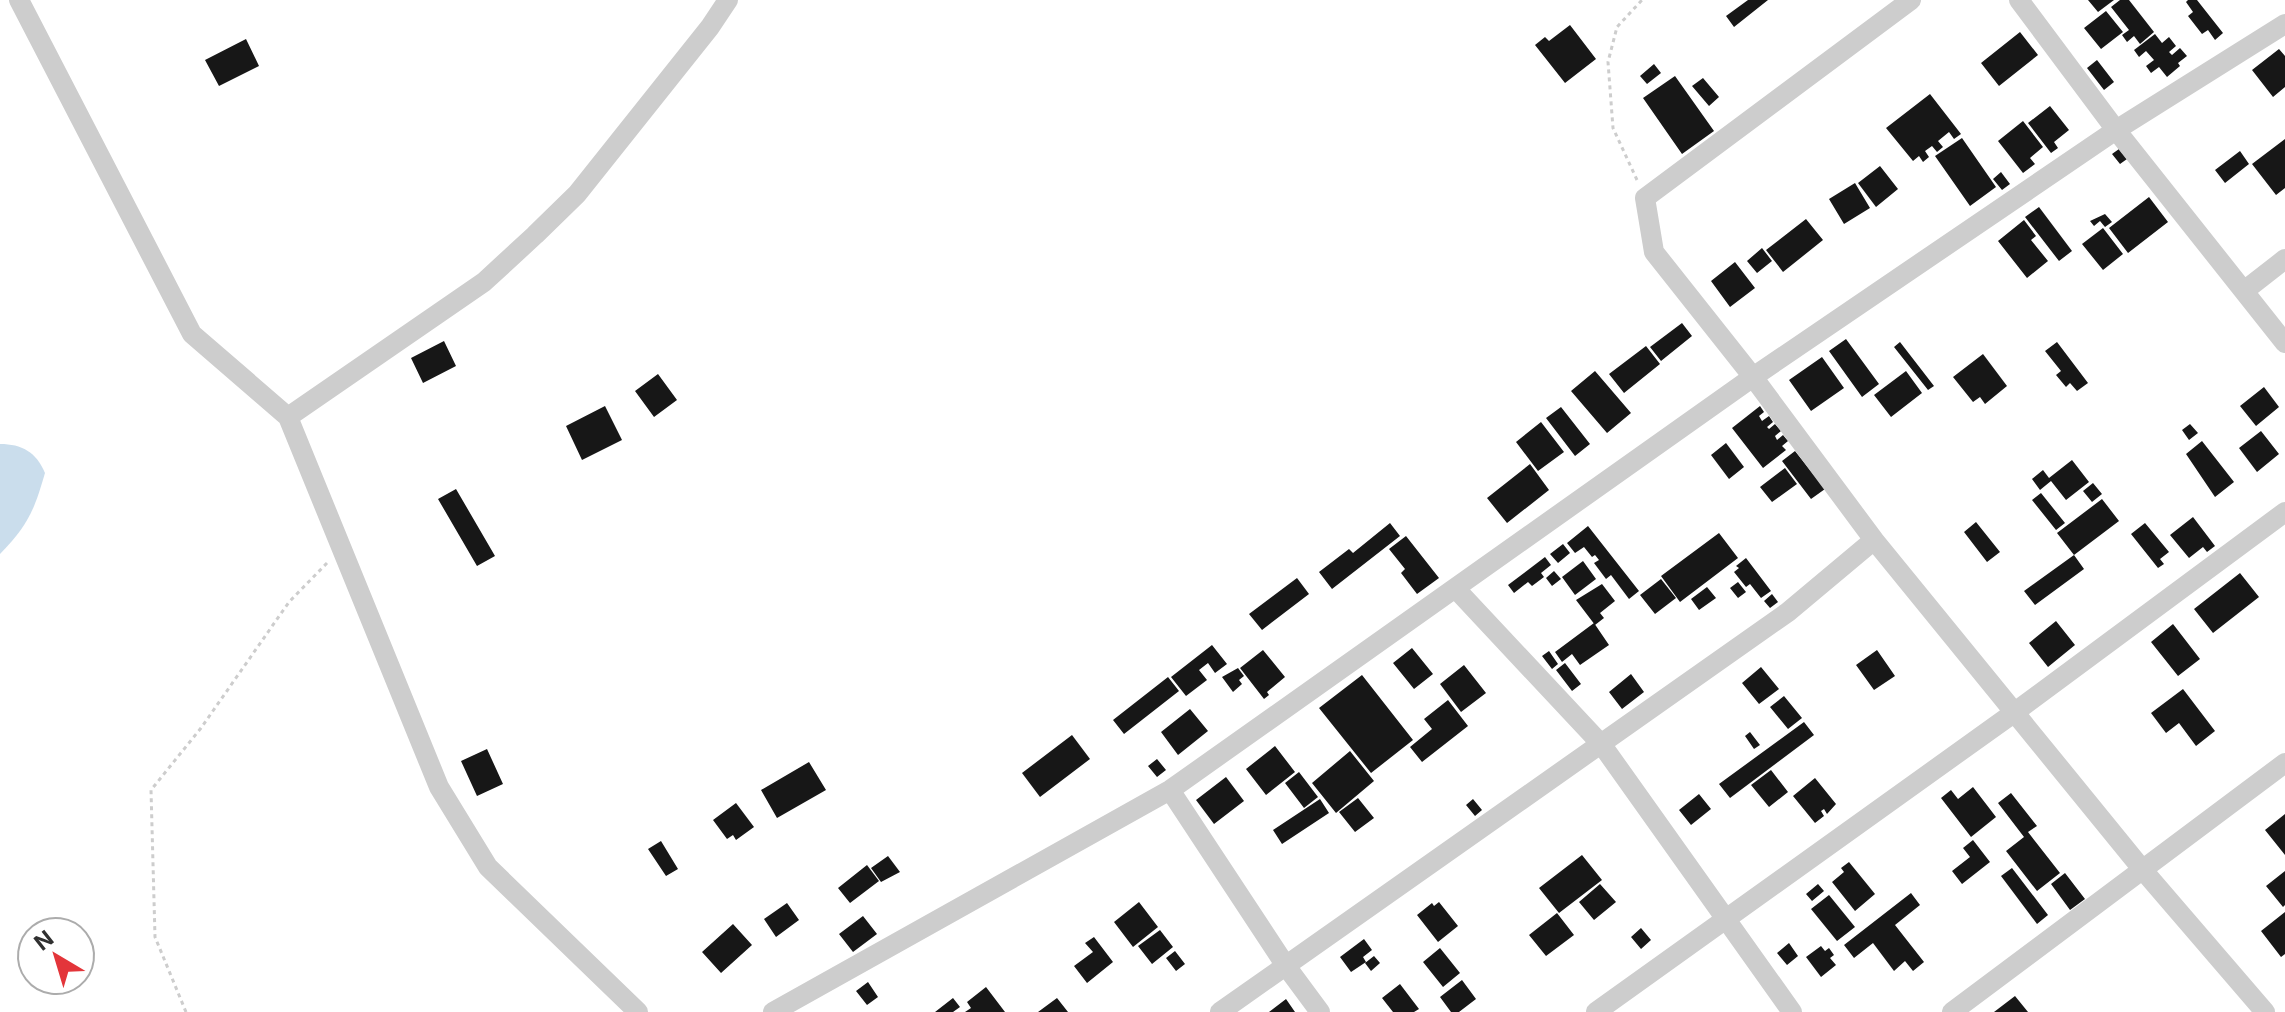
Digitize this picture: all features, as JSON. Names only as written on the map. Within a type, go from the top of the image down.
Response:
[{"type":"street","points":[[19,0],[192,334],[288,417],[439,787],[488,867],[638,1012]]},
{"type":"street","points":[[288,417],[484,282],[535,235],[577,194],[728,0]]},
{"type":"street","points":[[1911,0],[1645,198],[1654,252],[1753,377],[1874,540],[2142,869],[2265,1012]]},
{"type":"street","points":[[2019,0],[2116,130],[2285,343]]},
{"type":"street","points":[[773,1012],[1170,790],[1753,377],[2116,130],[2285,24]]},
{"type":"street","points":[[2244,291],[2285,259]]},
{"type":"street","points":[[1596,1012],[2015,712],[2285,512]]},
{"type":"street","points":[[1220,1012],[1788,612],[1874,540]]},
{"type":"street","points":[[1456,589],[1602,745],[1792,1012]]},
{"type":"street","points":[[1952,1012],[2285,763]]},
{"type":"street","points":[[1170,790],[1286,966],[1320,1012]]},
{"type":"path","points":[[1642,0],[1617,27],[1608,62],[1613,128],[1645,198]]},
{"type":"path","points":[[186,1012],[155,937],[151,790],[201,728],[289,602],[342,547]]},
{"type":"water","points":[[0,444],[27,451],[45,473],[29,517],[0,554]]},
{"type":"building","points":[[1748,0],[1768,0],[1734,27],[1726,16]]},
{"type":"building","points":[[2088,0],[2114,0],[2098,12]]},
{"type":"building","points":[[2120,0],[2129,0],[2154,32],[2140,44],[2134,36],[2127,42],[2122,35],[2129,30],[2111,7]]},
{"type":"building","points":[[2197,0],[2223,33],[2215,40],[2208,30],[2202,34],[2188,16],[2193,12],[2186,2]]},
{"type":"building","points":[[2106,11],[2123,32],[2101,49],[2084,28]]},
{"type":"building","points":[[1570,25],[1596,59],[1565,83],[1535,45],[1545,37],[1549,41]]},
{"type":"building","points":[[2020,32],[2038,55],[1999,86],[1981,63]]},
{"type":"building","points":[[2155,34],[2162,43],[2169,37],[2176,46],[2169,52],[2172,55],[2180,48],[2187,56],[2167,77],[2159,67],[2151,73],[2146,66],[2154,60],[2146,51],[2139,57],[2134,50]]},
{"type":"building","points":[[246,39],[259,66],[219,86],[205,60]]},
{"type":"building","points":[[2279,49],[2285,56],[2285,87],[2273,97],[2252,70]]},
{"type":"building","points":[[2097,60],[2114,82],[2104,90],[2087,68]]},
{"type":"building","points":[[1654,64],[1661,73],[1647,84],[1640,76]]},
{"type":"building","points":[[1675,76],[1714,131],[1682,154],[1643,98]]},
{"type":"building","points":[[1703,78],[1719,97],[1709,106],[1692,86]]},
{"type":"building","points":[[1930,94],[1961,134],[1954,139],[1949,132],[1938,141],[1943,147],[1937,152],[1932,146],[1925,151],[1929,157],[1923,162],[1919,156],[1913,161],[1886,128]]},
{"type":"building","points":[[2050,106],[2069,130],[2054,142],[2058,148],[2051,153],[2028,123]]},
{"type":"building","points":[[2023,121],[2043,147],[2030,158],[2035,164],[2023,173],[1998,141]]},
{"type":"building","points":[[1962,138],[1996,187],[1970,206],[1935,156]]},
{"type":"building","points":[[2285,139],[2285,188],[2276,195],[2252,164]]},
{"type":"building","points":[[2119,149],[2127,159],[2120,164],[2112,154]]},
{"type":"building","points":[[2240,151],[2249,164],[2225,183],[2215,170]]},
{"type":"building","points":[[1880,166],[1898,189],[1876,207],[1858,183]]},
{"type":"building","points":[[2001,172],[2010,184],[2002,190],[1993,179]]},
{"type":"building","points":[[1855,183],[1870,208],[1844,224],[1829,199]]},
{"type":"building","points":[[2149,197],[2168,222],[2128,253],[2109,228]]},
{"type":"building","points":[[2039,207],[2072,251],[2059,261],[2025,217]]},
{"type":"building","points":[[2105,214],[2112,222],[2105,227],[2100,221],[2094,226],[2090,221]]},
{"type":"building","points":[[1806,219],[1823,240],[1783,272],[1766,250]]},
{"type":"building","points":[[2024,220],[2036,236],[2031,240],[2048,261],[2027,278],[1998,241]]},
{"type":"building","points":[[2103,228],[2123,254],[2103,270],[2082,244]]},
{"type":"building","points":[[1762,248],[1772,261],[1757,273],[1747,261]]},
{"type":"building","points":[[1735,262],[1755,288],[1730,307],[1711,281]]},
{"type":"building","points":[[1682,323],[1692,336],[1661,361],[1650,347]]},
{"type":"building","points":[[1846,339],[1879,384],[1862,397],[1829,351]]},
{"type":"building","points":[[444,341],[456,366],[423,383],[411,358]]},
{"type":"building","points":[[1900,342],[1934,386],[1928,390],[1894,347]]},
{"type":"building","points":[[2057,342],[2088,383],[2077,391],[2070,383],[2066,387],[2056,375],[2061,371],[2045,351]]},
{"type":"building","points":[[1646,346],[1660,364],[1624,393],[1609,374]]},
{"type":"building","points":[[1983,354],[2007,386],[1985,404],[1980,397],[1973,402],[1953,377]]},
{"type":"building","points":[[1822,357],[1844,388],[1811,411],[1789,380]]},
{"type":"building","points":[[1595,371],[1631,413],[1607,433],[1571,391]]},
{"type":"building","points":[[1906,371],[1922,393],[1891,417],[1874,395]]},
{"type":"building","points":[[658,374],[677,400],[654,417],[635,391]]},
{"type":"building","points":[[2264,387],[2279,407],[2256,426],[2240,406]]},
{"type":"building","points":[[605,406],[622,440],[582,460],[566,426]]},
{"type":"building","points":[[1760,406],[1764,412],[1759,416],[1762,421],[1769,416],[1773,422],[1767,427],[1769,429],[1775,424],[1781,431],[1775,436],[1777,440],[1783,435],[1788,441],[1782,446],[1786,450],[1763,468],[1732,428]]},
{"type":"building","points":[[1561,407],[1590,444],[1575,456],[1546,418]]},
{"type":"building","points":[[1541,422],[1564,452],[1538,471],[1516,442]]},
{"type":"building","points":[[2190,424],[2198,433],[2189,440],[2182,430]]},
{"type":"building","points":[[2261,431],[2279,454],[2257,472],[2239,448]]},
{"type":"building","points":[[2202,441],[2234,482],[2215,497],[2186,454]]},
{"type":"building","points":[[1726,443],[1744,467],[1729,479],[1711,455]]},
{"type":"building","points":[[1795,451],[1825,489],[1811,499],[1782,461]]},
{"type":"building","points":[[2072,460],[2089,482],[2066,500],[2051,481],[2040,490],[2032,479],[2043,470],[2049,478]]},
{"type":"building","points":[[1530,464],[1549,490],[1507,523],[1487,498]]},
{"type":"building","points":[[1785,468],[1797,484],[1772,502],[1760,487]]},
{"type":"building","points":[[2093,483],[2102,494],[2092,502],[2083,491]]},
{"type":"building","points":[[456,489],[495,556],[477,566],[438,499]]},
{"type":"building","points":[[2041,493],[2065,523],[2056,530],[2032,500]]},
{"type":"building","points":[[2102,499],[2119,521],[2074,555],[2057,533]]},
{"type":"building","points":[[2193,517],[2215,546],[2207,552],[2203,547],[2189,558],[2170,535]]},
{"type":"building","points":[[1976,522],[2000,552],[1987,562],[1964,532]]},
{"type":"building","points":[[1390,523],[1400,536],[1332,589],[1319,572],[1349,549],[1353,553]]},
{"type":"building","points":[[2145,523],[2169,552],[2160,559],[2164,564],[2158,568],[2131,534]]},
{"type":"building","points":[[1588,526],[1639,591],[1629,599],[1611,575],[1606,579],[1594,563],[1599,560],[1595,555],[1592,557],[1584,547],[1575,553],[1567,543]]},
{"type":"building","points":[[1719,533],[1738,558],[1680,602],[1661,576]]},
{"type":"building","points":[[1406,536],[1439,578],[1417,594],[1401,573],[1405,569],[1389,549]]},
{"type":"building","points":[[1563,544],[1570,553],[1558,563],[1550,554]]},
{"type":"building","points":[[2074,555],[2084,569],[2035,605],[2024,591]]},
{"type":"building","points":[[1545,557],[1551,565],[1541,573],[1544,577],[1532,586],[1528,582],[1514,593],[1508,585]]},
{"type":"building","points":[[1746,558],[1771,591],[1761,598],[1750,584],[1746,587],[1734,572]]},
{"type":"building","points":[[1583,561],[1596,579],[1575,595],[1562,577]]},
{"type":"building","points":[[1554,571],[1561,579],[1552,586],[1546,578]]},
{"type":"building","points":[[2240,573],[2259,597],[2213,633],[2194,609]]},
{"type":"building","points":[[1297,578],[1309,594],[1262,630],[1249,614]]},
{"type":"building","points":[[1661,579],[1676,598],[1655,614],[1640,595]]},
{"type":"building","points":[[1738,582],[1746,592],[1738,598],[1730,588]]},
{"type":"building","points":[[1602,584],[1615,601],[1600,613],[1604,618],[1595,625],[1576,600]]},
{"type":"building","points":[[1707,587],[1716,598],[1699,610],[1691,599]]},
{"type":"building","points":[[1772,594],[1778,602],[1770,608],[1764,601]]},
{"type":"building","points":[[2056,621],[2075,645],[2048,667],[2029,643]]},
{"type":"building","points":[[1594,623],[1609,645],[1580,665],[1572,654],[1562,662],[1555,652]]},
{"type":"building","points":[[2173,624],[2200,659],[2178,676],[2151,642]]},
{"type":"building","points":[[1212,645],[1227,664],[1215,673],[1208,663],[1199,670],[1207,680],[1186,696],[1171,677]]},
{"type":"building","points":[[1412,648],[1433,674],[1414,689],[1393,663]]},
{"type":"building","points":[[1263,650],[1285,677],[1267,692],[1269,695],[1264,699],[1240,668]]},
{"type":"building","points":[[1877,650],[1895,676],[1874,690],[1856,665]]},
{"type":"building","points":[[1549,651],[1558,664],[1552,669],[1542,656]]},
{"type":"building","points":[[1565,663],[1581,684],[1572,691],[1556,670]]},
{"type":"building","points":[[1464,665],[1486,693],[1461,712],[1440,684]]},
{"type":"building","points":[[1761,667],[1779,689],[1759,704],[1742,683]]},
{"type":"building","points":[[1238,668],[1244,676],[1239,680],[1242,684],[1233,692],[1222,677]]},
{"type":"building","points":[[1631,674],[1644,692],[1622,709],[1609,692]]},
{"type":"building","points":[[1362,675],[1413,740],[1371,773],[1319,708]]},
{"type":"building","points":[[1168,677],[1179,691],[1124,734],[1113,720]]},
{"type":"building","points":[[2183,689],[2215,731],[2196,746],[2179,723],[2166,733],[2151,713]]},
{"type":"building","points":[[1784,696],[1802,718],[1788,729],[1770,707]]},
{"type":"building","points":[[1448,700],[1468,726],[1422,762],[1410,747],[1432,729],[1424,719]]},
{"type":"building","points":[[1190,709],[1208,731],[1178,755],[1161,732]]},
{"type":"building","points":[[1804,722],[1814,735],[1730,798],[1719,784]]},
{"type":"building","points":[[1750,732],[1760,745],[1754,749],[1745,736]]},
{"type":"building","points":[[1072,735],[1090,759],[1040,797],[1022,773]]},
{"type":"building","points":[[1275,746],[1295,772],[1266,795],[1246,769]]},
{"type":"building","points":[[487,749],[503,784],[477,796],[461,761]]},
{"type":"building","points":[[1350,751],[1374,781],[1336,813],[1312,783]]},
{"type":"building","points":[[1157,759],[1166,770],[1157,777],[1148,766]]},
{"type":"building","points":[[809,762],[826,790],[777,818],[761,790]]},
{"type":"building","points":[[1771,770],[1788,792],[1769,807],[1751,785]]},
{"type":"building","points":[[1299,772],[1318,797],[1304,808],[1285,783]]},
{"type":"building","points":[[1226,777],[1244,801],[1214,824],[1196,800]]},
{"type":"building","points":[[1815,778],[1836,804],[1827,814],[1824,809],[1821,811],[1824,816],[1815,823],[1793,796]]},
{"type":"building","points":[[1973,787],[1996,817],[1971,837],[1941,798],[1951,790],[1958,799]]},
{"type":"building","points":[[2011,793],[2037,826],[2028,832],[2060,873],[2037,891],[2006,851],[2024,837],[1998,803]]},
{"type":"building","points":[[1699,794],[1711,809],[1691,825],[1679,810]]},
{"type":"building","points":[[1358,798],[1374,818],[1355,832],[1339,812]]},
{"type":"building","points":[[1320,799],[1329,813],[1282,844],[1273,830]]},
{"type":"building","points":[[1473,799],[1482,810],[1475,816],[1466,805]]},
{"type":"building","points":[[736,803],[754,827],[736,840],[733,835],[727,839],[713,820]]},
{"type":"building","points":[[2285,814],[2285,855],[2265,830]]},
{"type":"building","points":[[1973,840],[1990,862],[1962,884],[1952,871],[1970,857],[1963,848]]},
{"type":"building","points":[[661,841],[678,869],[666,876],[648,849]]},
{"type":"building","points":[[1582,855],[1602,880],[1559,913],[1539,888]]},
{"type":"building","points":[[888,856],[900,872],[881,882],[871,868]]},
{"type":"building","points":[[1849,862],[1875,894],[1855,911],[1832,882],[1844,872],[1841,868]]},
{"type":"building","points":[[867,865],[879,881],[850,903],[838,888]]},
{"type":"building","points":[[2012,868],[2048,915],[2037,924],[2001,876]]},
{"type":"building","points":[[2285,871],[2285,905],[2283,907],[2266,886]]},
{"type":"building","points":[[2065,873],[2085,899],[2070,910],[2051,884]]},
{"type":"building","points":[[1600,884],[1616,902],[1594,920],[1579,902]]},
{"type":"building","points":[[1818,884],[1824,891],[1812,901],[1806,894]]},
{"type":"building","points":[[1911,893],[1920,905],[1895,925],[1924,962],[1913,971],[1905,961],[1894,971],[1873,943],[1854,958],[1844,945]]},
{"type":"building","points":[[1829,895],[1855,927],[1837,941],[1811,909]]},
{"type":"building","points":[[1139,902],[1158,927],[1133,947],[1114,922]]},
{"type":"building","points":[[1439,902],[1458,926],[1438,942],[1417,915],[1432,903],[1434,906]]},
{"type":"building","points":[[787,903],[799,920],[776,937],[764,919]]},
{"type":"building","points":[[2285,912],[2285,954],[2281,957],[2261,931]]},
{"type":"building","points":[[1557,913],[1574,935],[1546,956],[1529,935]]},
{"type":"building","points":[[863,916],[877,934],[853,952],[839,934]]},
{"type":"building","points":[[733,924],[752,945],[721,973],[702,952]]},
{"type":"building","points":[[1641,928],[1651,940],[1641,949],[1631,937]]},
{"type":"building","points":[[1160,930],[1173,947],[1152,964],[1138,946]]},
{"type":"building","points":[[1094,937],[1113,962],[1087,983],[1074,966],[1093,952],[1085,943]]},
{"type":"building","points":[[1364,939],[1372,950],[1363,957],[1366,962],[1351,972],[1340,957]]},
{"type":"building","points":[[1789,943],[1798,956],[1787,965],[1777,953]]},
{"type":"building","points":[[1821,946],[1825,951],[1829,948],[1834,955],[1830,958],[1836,965],[1821,977],[1806,957]]},
{"type":"building","points":[[1440,948],[1460,973],[1443,987],[1423,962]]},
{"type":"building","points":[[1175,951],[1185,964],[1176,971],[1166,958]]},
{"type":"building","points":[[1374,956],[1380,963],[1371,971],[1365,963]]},
{"type":"building","points":[[1462,980],[1476,999],[1459,1012],[1451,1012],[1440,997]]},
{"type":"building","points":[[868,982],[878,997],[867,1005],[856,991]]},
{"type":"building","points":[[1400,984],[1419,1009],[1414,1012],[1393,1012],[1382,998]]},
{"type":"building","points":[[986,987],[1005,1012],[965,1012],[971,1008],[967,1002]]},
{"type":"building","points":[[2015,996],[2028,1012],[1994,1012]]},
{"type":"building","points":[[953,998],[960,1007],[953,1012],[935,1012]]},
{"type":"building","points":[[1057,998],[1068,1012],[1038,1012]]},
{"type":"building","points":[[1286,999],[1295,1012],[1269,1012]]}]
